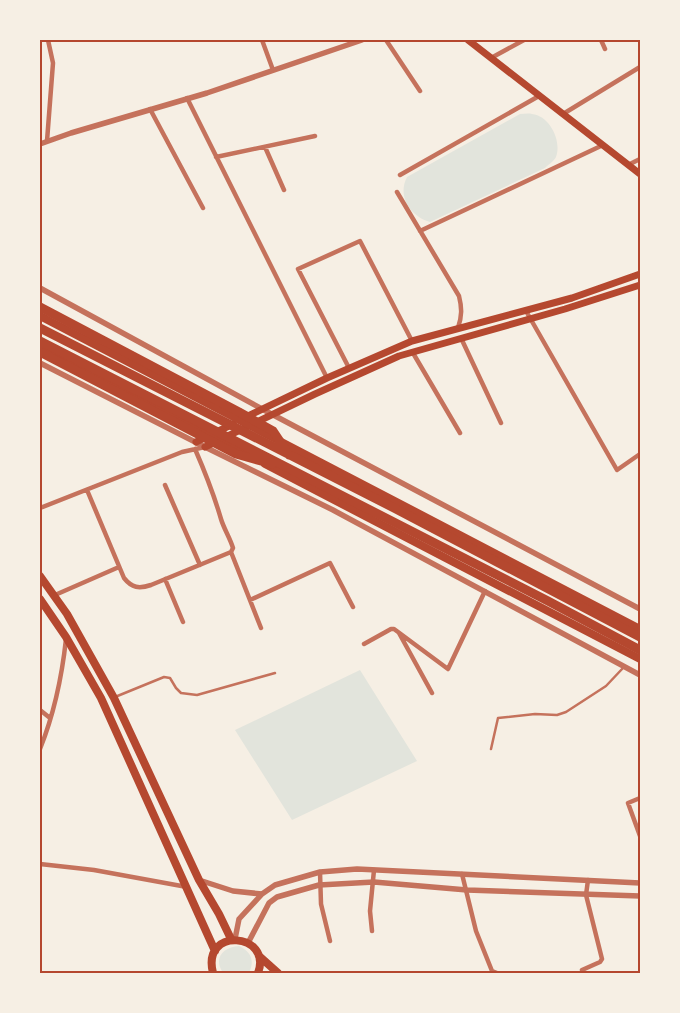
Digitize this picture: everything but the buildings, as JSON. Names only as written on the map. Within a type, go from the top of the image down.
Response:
[{"type":"highway","points":[[40,307],[273,432],[289,455]]},
{"type":"highway","points":[[40,328],[394,508],[640,637]]},
{"type":"highway","points":[[40,341],[640,650]]},
{"type":"highway","points":[[40,352],[236,454],[284,467]]},
{"type":"main road","points":[[468,40],[640,174]]},
{"type":"main road","points":[[196,446],[239,420],[348,368],[412,341],[572,298],[640,274]]},
{"type":"main road","points":[[205,447],[399,356],[640,285]]},
{"type":"main road","points":[[40,316],[640,629]]},
{"type":"main road","points":[[40,346],[640,659]]},
{"type":"main road","points":[[40,576],[55,595],[82,638],[114,698],[199,880],[233,939]]},
{"type":"main road","points":[[40,599],[66,637],[102,698],[215,951]]},
{"type":"main road","points":[[212,973],[212,958],[215,951],[223,942],[233,939],[253,946],[259,956],[278,973]]},
{"type":"main road","points":[[258,973],[259,956]]},
{"type":"street","points":[[47,141],[53,62],[48,40]]},
{"type":"street","points":[[262,40],[273,70]]},
{"type":"street","points":[[40,144],[362,40]]},
{"type":"street","points":[[386,40],[420,91]]},
{"type":"street","points":[[491,58],[524,40]]},
{"type":"street","points":[[601,40],[605,49]]},
{"type":"street","points":[[563,114],[639,68]]},
{"type":"street","points":[[400,175],[539,96]]},
{"type":"street","points":[[187,98],[327,378]]},
{"type":"street","points":[[150,109],[203,208]]},
{"type":"street","points":[[216,157],[315,136]]},
{"type":"street","points":[[420,231],[603,145]]},
{"type":"street","points":[[265,147],[284,190]]},
{"type":"street","points":[[628,165],[640,159]]},
{"type":"street","points":[[397,192],[459,296],[462,317],[458,328]]},
{"type":"street","points":[[348,368],[298,268],[360,241],[412,341]]},
{"type":"street","points":[[40,288],[273,415],[640,609]]},
{"type":"street","points":[[526,311],[617,470],[640,454]]},
{"type":"street","points":[[461,338],[501,423]]},
{"type":"street","points":[[413,353],[460,432]]},
{"type":"street","points":[[40,363],[196,446],[205,447],[333,510],[640,675]]},
{"type":"street","points":[[40,508],[196,446]]},
{"type":"street","points":[[87,490],[128,584],[135,588],[143,588],[200,565],[231,552],[234,548],[221,521],[217,504],[196,446]]},
{"type":"street","points":[[164,485],[200,565]]},
{"type":"street","points":[[231,552],[261,628]]},
{"type":"street","points":[[250,600],[330,563],[353,607]]},
{"type":"street","points":[[55,595],[119,566]]},
{"type":"street","points":[[165,579],[183,622]]},
{"type":"street","points":[[364,644],[390,629],[394,629],[448,668],[485,591]]},
{"type":"street","points":[[398,632],[432,693]]},
{"type":"street","points":[[40,749],[64,664],[66,637]]},
{"type":"street","points":[[40,710],[50,718]]},
{"type":"street","points":[[640,798],[628,803],[640,836]]},
{"type":"street","points":[[40,864],[94,870],[187,888]]},
{"type":"street","points":[[233,939],[239,919],[262,894],[279,883],[320,872],[356,869],[640,883]]},
{"type":"street","points":[[372,931],[370,911],[374,870]]},
{"type":"street","points":[[320,872],[321,904],[330,941]]},
{"type":"street","points":[[462,874],[476,931],[492,971],[497,973]]},
{"type":"street","points":[[199,880],[233,892],[262,894]]},
{"type":"street","points":[[582,970],[602,959],[586,895],[588,880]]},
{"type":"street","points":[[248,943],[273,900],[277,897],[319,885],[374,882],[467,890],[640,896]]},
{"type":"lane","points":[[491,749],[498,718],[535,714],[557,715],[566,712],[606,686],[623,666]]},
{"type":"lane","points":[[114,698],[164,677],[170,678],[181,693],[196,695],[275,673]]},
{"type":"shaded area","points":[[520,114],[538,116],[544,119],[553,130],[556,137],[557,151],[556,157],[551,163],[545,168],[430,222],[411,210],[407,204],[404,191],[407,177]]},
{"type":"shaded area","points":[[360,670],[417,761],[292,820],[235,730]]},
{"type":"shaded area","points":[[239,946],[251,957],[252,964],[249,973],[223,973],[219,963],[221,954],[228,949]]}]
